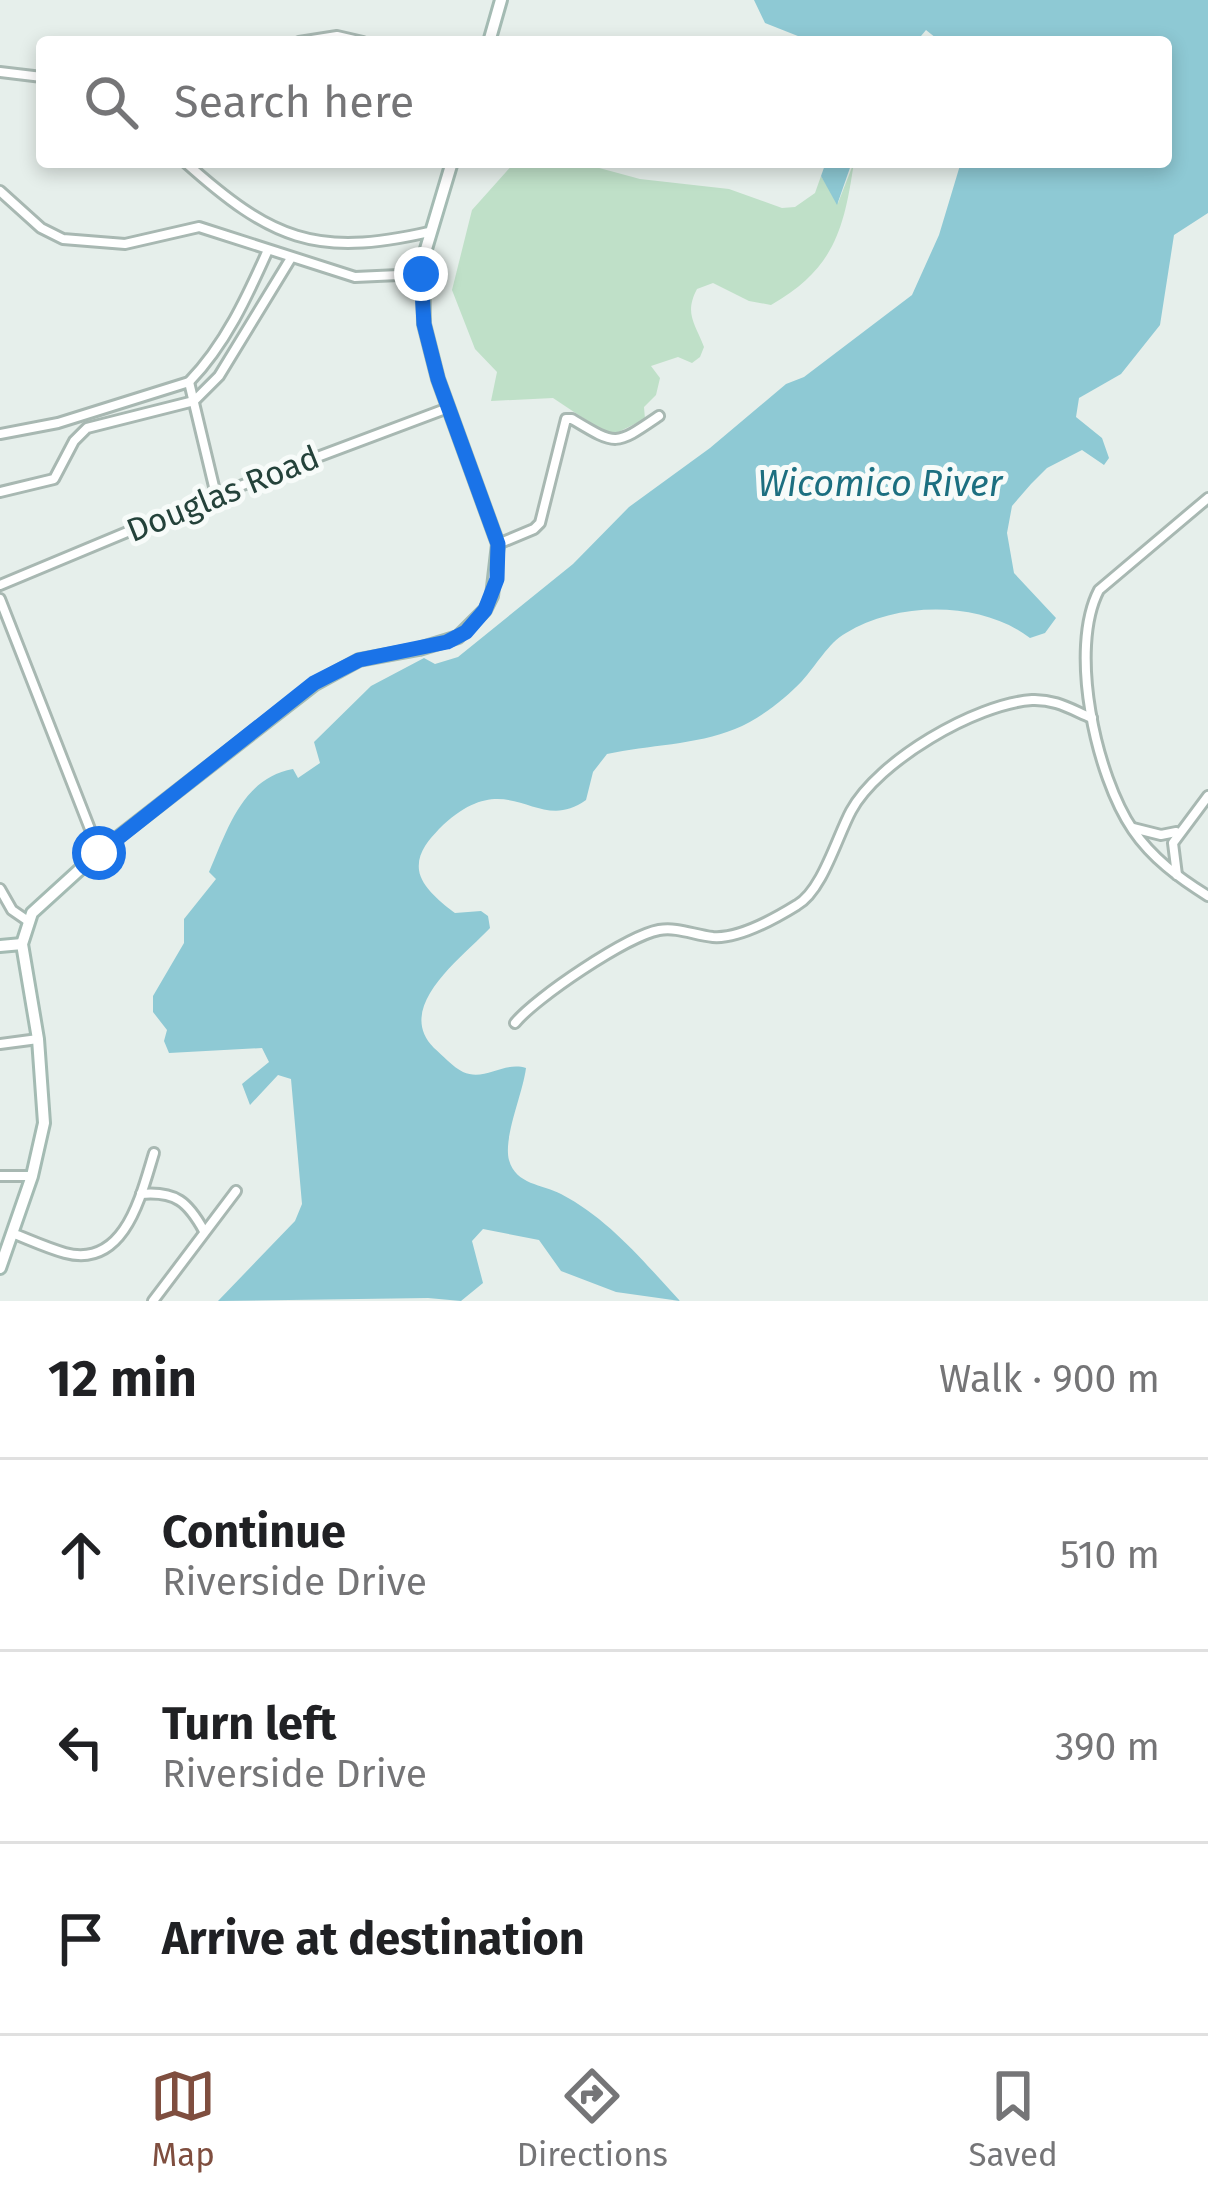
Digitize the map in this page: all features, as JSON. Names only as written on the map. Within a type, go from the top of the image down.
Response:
[{"type":"street","points":[[490,36],[497,1]]},
{"type":"street","points":[[0,72],[36,76]]},
{"type":"street","points":[[192,168],[257,219],[325,243],[359,245],[429,232]]},
{"type":"street","points":[[0,1268],[32,1176],[44,1123],[38,1039],[22,944],[28,921],[99,853],[338,668],[447,642],[466,632],[492,596],[498,544],[448,408],[424,324],[421,274],[450,168]]},
{"type":"street","points":[[0,191],[40,228],[63,239],[125,244],[159,239],[194,226],[355,277],[421,274]]},
{"type":"street","points":[[0,434],[58,423],[189,382],[247,299],[268,250]]},
{"type":"street","points":[[0,493],[58,476],[74,441],[93,424],[194,401],[220,376],[291,258]]},
{"type":"street","points":[[189,382],[217,495]]},
{"type":"street","name":"Douglas Road","points":[[0,585],[217,495],[448,408]]},
{"type":"street","points":[[498,544],[540,523],[566,421],[572,419],[605,439],[618,441],[659,416]]},
{"type":"street","points":[[1208,498],[1099,590],[1089,610],[1086,638],[1092,718],[1113,789],[1130,826],[1177,877],[1208,896]]},
{"type":"street","points":[[0,599],[99,853]]},
{"type":"street","points":[[515,1023],[532,1005],[642,934],[678,929],[724,937],[800,904],[814,890],[869,783],[951,728],[979,714],[1029,700],[1070,706],[1092,718]]},
{"type":"street","points":[[1177,877],[1172,858],[1178,832],[1208,796]]},
{"type":"street","points":[[1130,826],[1161,835],[1178,832]]},
{"type":"street","points":[[0,889],[12,910],[28,921]]},
{"type":"street","points":[[0,946],[22,944]]},
{"type":"street","points":[[0,1043],[38,1039]]},
{"type":"street","points":[[12,1234],[67,1253],[93,1254],[120,1237],[154,1154]]},
{"type":"street","points":[[0,1176],[32,1176]]},
{"type":"street","points":[[153,1301],[236,1191]]},
{"type":"street","points":[[141,1194],[160,1192],[182,1198],[204,1231]]},
{"type":"green space","points":[[510,168],[599,168],[640,179],[729,189],[782,208],[795,207],[815,193],[821,176],[838,203],[853,168],[840,228],[809,277],[771,305],[749,301],[713,283],[697,289],[691,312],[704,347],[700,357],[692,363],[678,357],[651,366],[660,378],[656,395],[644,407],[645,419],[610,436],[553,398],[491,401],[497,372],[475,349],[452,290],[472,210]]},
{"type":"water","name":"Wicomico River","points":[[754,0],[1208,0],[1208,213],[1174,235],[1160,325],[1121,374],[1079,398],[1076,417],[1102,438],[1109,458],[1104,465],[1082,450],[1047,468],[1012,506],[1007,533],[1014,573],[1056,618],[1045,633],[1030,638],[988,617],[964,612],[914,611],[867,623],[840,637],[788,695],[744,725],[704,738],[607,754],[593,772],[586,800],[568,809],[503,799],[463,809],[424,848],[419,870],[428,889],[455,913],[481,911],[488,916],[490,928],[436,984],[422,1016],[424,1032],[434,1048],[463,1072],[479,1075],[526,1068],[509,1140],[512,1168],[595,1216],[680,1301],[616,1292],[561,1271],[539,1240],[483,1229],[472,1241],[483,1283],[461,1301],[218,1301],[295,1221],[302,1204],[291,1079],[278,1075],[250,1105],[242,1084],[269,1062],[262,1048],[169,1053],[164,1041],[167,1030],[153,1012],[153,996],[184,943],[184,919],[216,879],[209,872],[249,795],[275,774],[293,769],[298,778],[320,763],[314,742],[371,686],[424,658],[435,664],[458,657],[573,564],[629,507],[786,384],[804,377],[912,295],[939,235],[959,168],[1172,168],[1172,36],[934,36],[926,30],[921,36],[798,36],[765,23]]},
{"type":"water","points":[[824,168],[850,168],[837,205],[821,176]]},
{"type":"route","points":[[99,853],[314,683],[359,660],[447,642],[466,632],[485,610],[497,579],[498,544],[438,379],[424,324],[421,274]]}]
